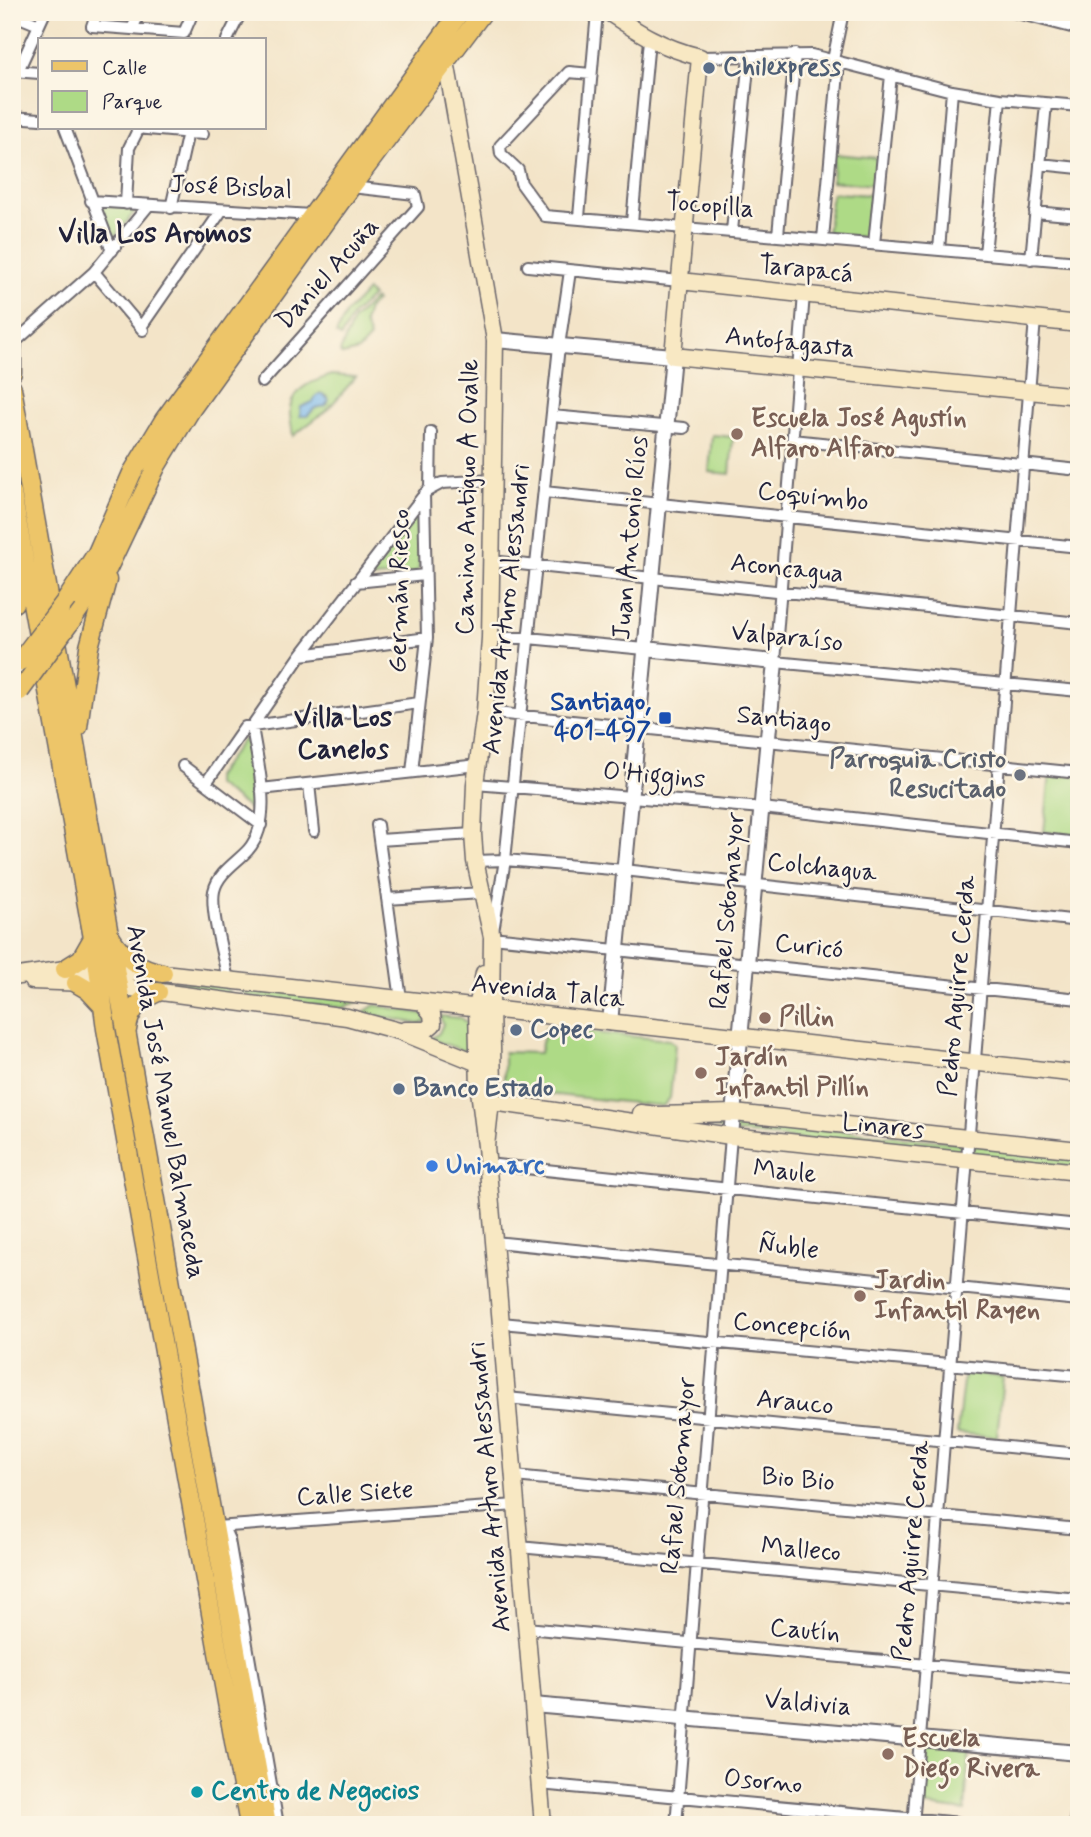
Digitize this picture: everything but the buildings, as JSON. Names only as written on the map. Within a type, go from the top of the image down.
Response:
[{"type":"main road","points":[[16,666],[67,599],[97,553],[131,473],[154,434],[460,12]]},
{"type":"main road","points":[[16,696],[100,581],[139,499],[179,427],[351,187],[483,12]]},
{"type":"main road","points":[[608,12],[649,40],[674,51],[700,57]]},
{"type":"main road","name":"Juan Antonio Ríos","points":[[673,356],[700,57]]},
{"type":"main road","name":"Camino Antiguo A Ovalle","points":[[446,61],[495,340],[490,638],[485,712],[475,784],[473,834],[475,861],[491,944]]},
{"type":"main road","name":"Tarapacá","points":[[680,281],[1079,324]]},
{"type":"main road","points":[[12,373],[13,340]]},
{"type":"main road","name":"Antofagasta","points":[[673,356],[1079,396]]},
{"type":"main road","name":"Avenida José Manuel Balmaceda","points":[[12,388],[75,744],[107,977],[127,1037],[212,1530],[267,1825]]},
{"type":"main road","name":"Avenida José Manuel Balmaceda","points":[[12,493],[100,934]]},
{"type":"main road","points":[[75,744],[89,647],[117,548]]},
{"type":"main road","points":[[13,602],[26,569]]},
{"type":"main road","points":[[103,1006],[70,976],[100,934],[127,957],[147,969],[163,973]]},
{"type":"main road","name":"Avenida Arturo Alessandri","points":[[486,1086],[478,1063],[491,944]]},
{"type":"main road","name":"Avenida Talca","points":[[12,978],[107,977],[163,973],[1079,1074]]},
{"type":"main road","name":"Avenida José Manuel Balmaceda","points":[[107,977],[103,1006],[212,1530],[249,1825]]},
{"type":"main road","name":"Avenida Talca","points":[[107,977],[158,992],[347,1017],[399,1031],[478,1063]]},
{"type":"main road","points":[[228,980],[244,1004]]},
{"type":"main road","points":[[127,1037],[128,1021],[134,1008],[158,992]]},
{"type":"main road","points":[[399,1031],[426,1030],[431,1027],[434,1017],[422,1002]]},
{"type":"main road","name":"Avenida Arturo Alessandri","points":[[484,1009],[487,1164],[543,1825]]},
{"type":"main road","points":[[486,1086],[492,1102]]},
{"type":"main road","name":"Linares","points":[[486,1086],[509,1094],[658,1115],[734,1113],[1079,1150]]},
{"type":"main road","name":"Avenida Arturo Alessandri","points":[[486,1146],[492,1102]]},
{"type":"main road","name":"Linares","points":[[492,1102],[732,1136],[1079,1172]]},
{"type":"street","points":[[38,73],[15,71],[45,12]]},
{"type":"street","points":[[97,12],[92,26],[184,33],[193,12]]},
{"type":"street","points":[[132,29],[140,12]]},
{"type":"street","points":[[228,38],[241,12]]},
{"type":"street","points":[[579,217],[597,12]]},
{"type":"street","points":[[823,239],[836,61],[843,12]]},
{"type":"street","points":[[1013,12],[1079,29]]},
{"type":"street","points":[[12,14],[39,25]]},
{"type":"street","points":[[632,222],[649,40]]},
{"type":"street","points":[[778,235],[795,54]]},
{"type":"street","points":[[700,57],[812,54],[952,91],[1000,99],[1079,106]]},
{"type":"street","points":[[732,231],[749,57]]},
{"type":"street","name":"Tocopilla","points":[[591,74],[569,72],[502,143],[500,149],[503,156],[518,170],[521,183],[545,216],[1079,262]]},
{"type":"street","points":[[874,244],[891,75]]},
{"type":"street","points":[[939,250],[952,91]]},
{"type":"street","points":[[985,254],[1000,99]]},
{"type":"street","points":[[1031,258],[1046,104]]},
{"type":"street","points":[[12,117],[38,119]]},
{"type":"street","points":[[66,130],[112,251]]},
{"type":"street","points":[[126,204],[129,148],[137,130]]},
{"type":"street","points":[[163,130],[203,134]]},
{"type":"street","points":[[171,208],[188,132]]},
{"type":"street","points":[[1040,164],[1079,168]]},
{"type":"street","name":"Daniel Acuña","points":[[262,382],[416,211],[418,203],[415,194],[351,187]]},
{"type":"street","name":"José Bisbal","points":[[91,201],[311,215]]},
{"type":"street","name":"José Bisbal","points":[[13,340],[16,341],[94,272],[148,206]]},
{"type":"street","points":[[94,272],[143,330],[222,210]]},
{"type":"street","points":[[1035,212],[1079,216]]},
{"type":"street","name":"Tarapacá","points":[[528,266],[680,281]]},
{"type":"street","name":"Avenida Arturo Alessandri","points":[[491,944],[505,860],[559,346],[570,271]]},
{"type":"street","name":"Rafael Sotomayor","points":[[676,1825],[714,1343],[775,662],[804,294]]},
{"type":"street","name":"Pedro Aguirre Cerda","points":[[913,1822],[1035,319]]},
{"type":"street","name":"Antofagasta","points":[[495,340],[673,356]]},
{"type":"street","name":"Juan Antonio Ríos","points":[[610,1023],[673,356]]},
{"type":"street","points":[[552,416],[684,428]]},
{"type":"street","name":"Germán Riesco","points":[[412,772],[427,638],[425,575],[430,432]]},
{"type":"street","points":[[793,440],[1079,470]]},
{"type":"street","points":[[228,980],[213,902],[214,891],[222,876],[249,848],[261,825],[263,807],[252,726],[301,655],[427,491],[442,483],[493,480]]},
{"type":"street","name":"Coquimbo","points":[[544,492],[1079,547]]},
{"type":"street","name":"Aconcagua","points":[[492,561],[1079,622]]},
{"type":"street","points":[[356,582],[425,575]]},
{"type":"street","points":[[301,655],[427,638]]},
{"type":"street","name":"Valparaíso","points":[[490,638],[528,638],[1079,691]]},
{"type":"street","points":[[206,783],[245,726],[419,703]]},
{"type":"street","name":"Santiago","points":[[485,712],[1079,773]]},
{"type":"street","points":[[261,789],[478,765]]},
{"type":"street","points":[[183,766],[261,825]]},
{"type":"street","points":[[309,784],[314,831]]},
{"type":"street","name":"O'Higgins","points":[[475,784],[762,808],[1079,843]]},
{"type":"street","points":[[377,825],[401,1000]]},
{"type":"street","points":[[379,840],[473,834]]},
{"type":"street","name":"Colchagua","points":[[475,861],[505,860],[624,870],[1079,920]]},
{"type":"street","points":[[387,899],[482,893]]},
{"type":"street","name":"Curicó","points":[[491,944],[616,950],[1079,999]]},
{"type":"street","name":"Maule","points":[[487,1164],[1079,1225]]},
{"type":"street","name":"Ñuble","points":[[494,1242],[1079,1300]]},
{"type":"street","name":"Concepción","points":[[501,1323],[1079,1376]]},
{"type":"street","name":"Arauco","points":[[507,1398],[1079,1454]]},
{"type":"street","name":"Bio Bio","points":[[514,1476],[1079,1529]]},
{"type":"street","name":"Calle Siete","points":[[212,1530],[516,1505]]},
{"type":"street","points":[[212,1530],[229,1540],[278,1825]]},
{"type":"street","name":"Malleco","points":[[520,1546],[1079,1600]]},
{"type":"street","name":"Cautín","points":[[526,1628],[1079,1679]]},
{"type":"street","name":"Valdivia","points":[[533,1704],[1079,1753]]},
{"type":"street","points":[[1075,1825],[1079,1777]]},
{"type":"street","name":"Osorno","points":[[539,1784],[913,1822],[982,1825]]},
{"type":"green space","points":[[834,154],[878,158],[875,185],[832,181]]},
{"type":"green space","points":[[832,193],[875,195],[871,238],[827,234]]},
{"type":"green space","points":[[99,205],[138,208],[111,241]]},
{"type":"green space","points":[[367,291],[372,296],[352,316],[341,337],[336,334],[346,313]]},
{"type":"green space","points":[[374,299],[376,301],[368,309],[364,323],[370,338],[358,351],[342,355],[340,352],[353,320]]},
{"type":"green space","points":[[332,375],[356,377],[328,409],[293,436],[290,411],[296,394],[312,382]],"holes":[[[320,393],[328,397],[328,404],[315,408],[307,416],[300,416],[301,407],[313,402]]]},
{"type":"green space","points":[[712,435],[733,437],[730,474],[709,472]]},
{"type":"green space","points":[[418,511],[419,569],[415,573],[368,579]]},
{"type":"green space","points":[[245,737],[255,813],[215,784],[215,777]]},
{"type":"green space","points":[[1050,773],[1079,776],[1079,836],[1044,832]]},
{"type":"green space","points":[[134,977],[224,985],[230,994],[135,983]]},
{"type":"green space","points":[[239,988],[361,1000],[343,1008],[248,997]]},
{"type":"green space","points":[[375,1005],[424,1014],[428,1020],[420,1024],[362,1013]]},
{"type":"green space","points":[[440,1016],[461,1018],[469,1026],[471,1048],[464,1051],[431,1039],[439,1033],[443,1024]]},
{"type":"green space","points":[[545,1028],[670,1040],[675,1044],[670,1098],[663,1106],[507,1090],[504,1086],[504,1052],[540,1053]]},
{"type":"green space","points":[[677,1119],[738,1120],[1079,1155],[1079,1168],[737,1133]]},
{"type":"green space","points":[[964,1373],[1003,1377],[997,1437],[957,1433]]},
{"type":"green space","points":[[929,1745],[969,1749],[965,1811],[922,1805]]},
{"type":"water","points":[[323,394],[329,400],[325,406],[315,408],[307,416],[300,416],[301,407],[313,402],[317,395]]},
{"type":"place","name":"Chilexpress","points":[[709,68]]},
{"type":"place","name":"Escuela José Agustín Alfaro Alfaro","points":[[737,434]]},
{"type":"place","name":"Santiago, 401-497","points":[[665,718]]},
{"type":"place","name":"Parroquia Cristo Resucitado","points":[[1020,775]]},
{"type":"place","name":"Pillin","points":[[765,1018]]},
{"type":"place","name":"Copec","points":[[516,1030]]},
{"type":"place","name":"Jardín Infantil Pillín","points":[[701,1073]]},
{"type":"place","name":"Banco Estado","points":[[399,1089]]},
{"type":"place","name":"Unimarc","points":[[432,1166]]},
{"type":"place","name":"Jardin Infantil Rayen","points":[[860,1296]]},
{"type":"place","name":"Escuela Diego Rivera","points":[[888,1754]]},
{"type":"place","name":"Centro de Negocios","points":[[197,1792]]},
{"type":"district","name":"Villa Los Aromos","points":[[155,234]]},
{"type":"district","name":"Villa Los Canelos","points":[[343,734]]}]
